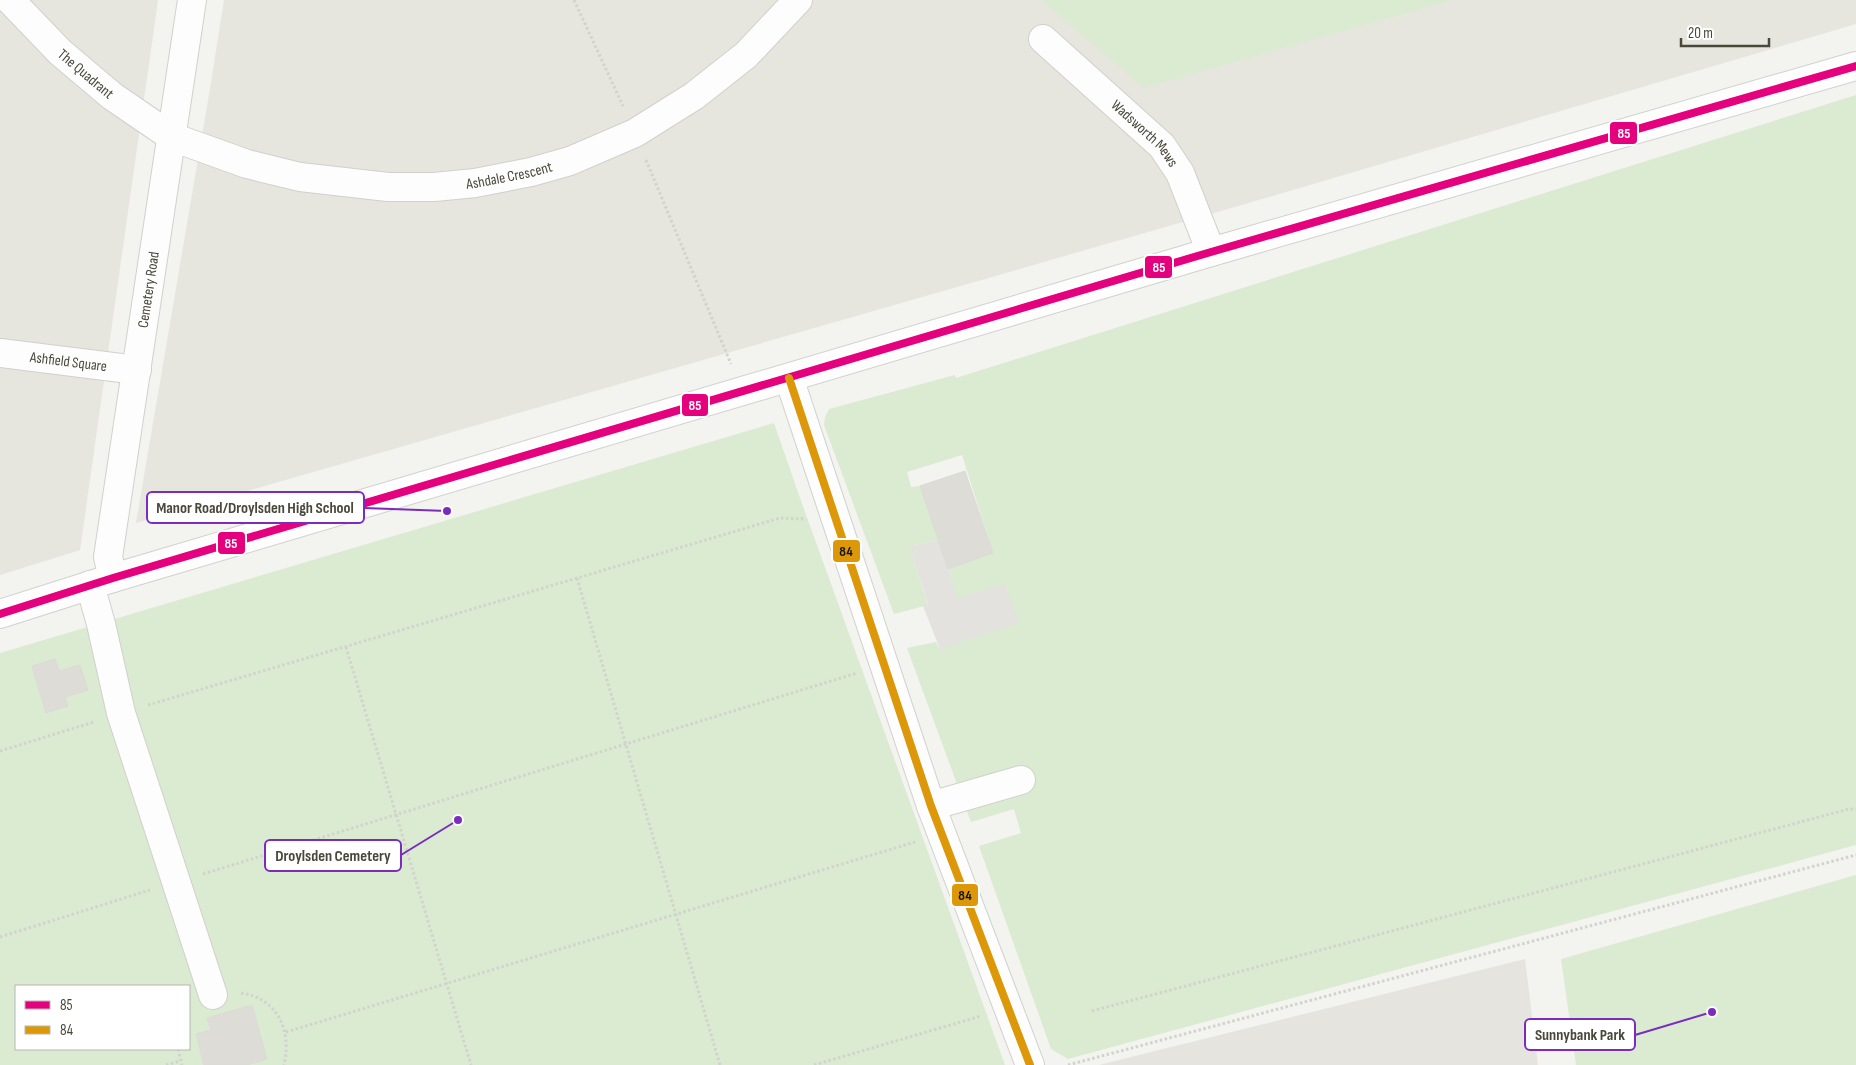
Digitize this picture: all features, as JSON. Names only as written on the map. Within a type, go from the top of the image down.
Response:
[{"type":"street","name":"The Quadrant","points":[[10,0],[60,52],[112,96],[172,137]]},
{"type":"street","name":"Cemetery Road","points":[[192,0],[108,557],[101,581],[101,624],[121,713],[213,995]]},
{"type":"street","name":"Ashdale Crescent","points":[[172,137],[246,164],[300,177],[379,186],[434,187],[475,183],[531,172],[570,161],[635,133],[694,96],[746,55],[798,0]]},
{"type":"street","name":"Wadsworth Mews","points":[[1043,39],[1162,146],[1180,173],[1211,252]]},
{"type":"street","points":[[0,614],[101,581],[1211,252],[1856,66]]},
{"type":"street","name":"Ashfield Square","points":[[0,353],[137,370]]},
{"type":"street","points":[[789,378],[931,806],[1030,1065]]},
{"type":"street","points":[[931,806],[1021,780]]},
{"type":"path","points":[[574,0],[635,133],[742,392]]},
{"type":"path","points":[[0,751],[121,713],[780,518],[805,519],[808,528]]},
{"type":"path","points":[[577,578],[720,1065]]},
{"type":"path","points":[[346,647],[471,1065]]},
{"type":"path","points":[[0,937],[860,672]]},
{"type":"path","points":[[1092,1011],[1849,808],[1856,809]]},
{"type":"path","points":[[286,1032],[920,840]]},
{"type":"path","points":[[1068,1065],[1856,855]]},
{"type":"path","points":[[278,1016],[286,1032],[288,1050],[284,1065]]},
{"type":"path","points":[[814,1065],[982,1016],[985,1024]]},
{"type":"path","points":[[166,1065],[181,1063],[178,1050]]},
{"type":"shaded area","points":[[0,0],[158,0],[80,550],[0,575]]},
{"type":"shaded area","points":[[224,0],[1856,0],[1856,24],[1235,207],[136,523]]},
{"type":"shaded area","points":[[939,540],[957,598],[1005,584],[1019,623],[940,649],[923,606],[928,604],[909,546]]},
{"type":"shaded area","points":[[1525,959],[1538,1065],[1099,1065]]},
{"type":"green space","points":[[1041,0],[1453,0],[1144,88]]},
{"type":"green space","points":[[1856,95],[1856,845],[1068,1059],[1051,1049],[979,846],[1021,833],[1014,809],[971,822],[907,648],[936,642],[940,649],[956,598],[948,569],[993,553],[962,455],[907,472],[911,487],[920,486],[939,540],[909,546],[928,605],[894,614],[824,425],[829,409],[955,375],[956,378]]},
{"type":"green space","points":[[774,423],[1005,1065],[0,1065],[0,653]]},
{"type":"green space","points":[[1856,875],[1856,1065],[1576,1065],[1561,959]]},
{"type":"building","points":[[965,471],[993,553],[948,569],[920,486]]},
{"type":"building","points":[[55,659],[59,671],[80,665],[88,690],[65,697],[68,706],[46,713],[32,666]]},
{"type":"building","points":[[252,1005],[267,1059],[247,1065],[204,1065],[196,1034],[211,1030],[207,1018]]},
{"type":"transit line","name":"85","points":[[0,614],[113,578],[1211,252],[1856,66]]},
{"type":"transit line","name":"84","points":[[789,378],[931,806],[1030,1065]]},
{"type":"place","name":"Manor Road/Droylsden High School","points":[[447,511]]},
{"type":"place","name":"Droylsden Cemetery","points":[[458,820]]},
{"type":"place","name":"Sunnybank Park","points":[[1712,1012]]}]
